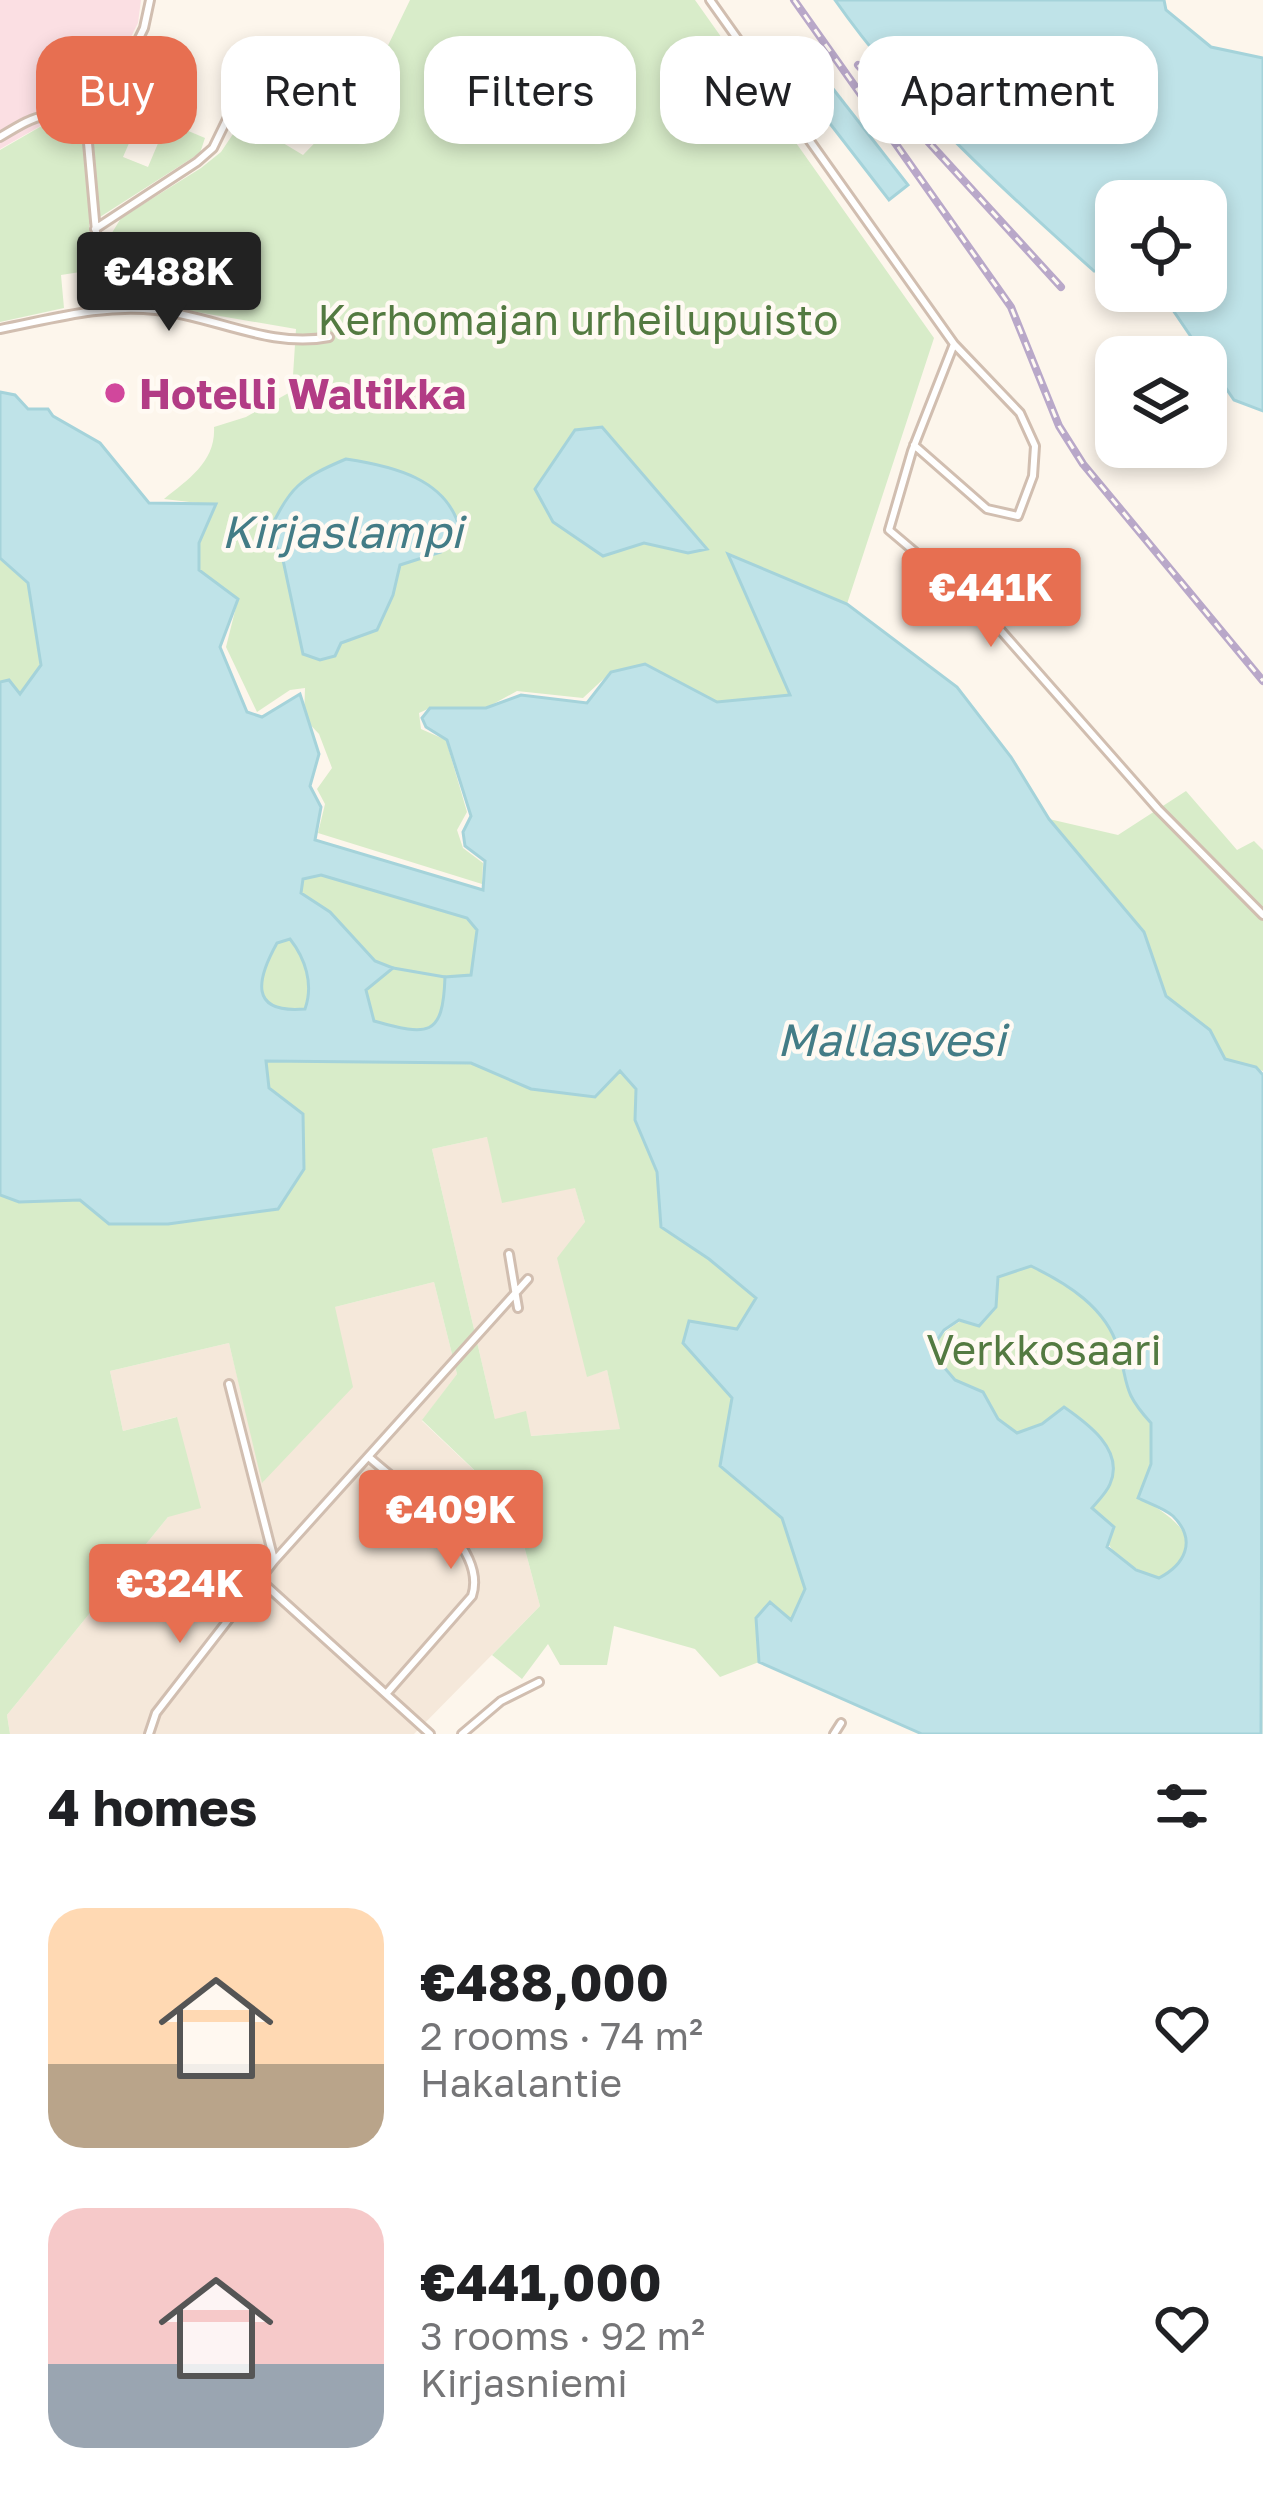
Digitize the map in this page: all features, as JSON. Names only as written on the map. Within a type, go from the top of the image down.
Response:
[{"type":"street","points":[[140,36],[150,0]]},
{"type":"street","points":[[710,0],[954,344],[1020,413],[1035,446],[1033,476],[1018,516],[987,509],[914,445]]},
{"type":"street","points":[[0,137],[36,115]]},
{"type":"street","points":[[95,230],[213,148],[221,132]]},
{"type":"street","points":[[88,144],[103,309]]},
{"type":"street","points":[[0,329],[103,309],[157,310],[261,334],[329,338]]},
{"type":"street","points":[[954,344],[914,445],[889,530],[980,607],[1158,809],[1263,915]]},
{"type":"street","points":[[509,1254],[518,1308]]},
{"type":"street","points":[[149,1734],[156,1713],[274,1561],[528,1279]]},
{"type":"street","points":[[229,1384],[274,1561]]},
{"type":"street","points":[[370,1458],[454,1533],[475,1580],[472,1596],[386,1694]]},
{"type":"street","points":[[260,1580],[430,1734]]},
{"type":"street","points":[[462,1734],[501,1701],[539,1682]]},
{"type":"street","points":[[834,1734],[841,1723]]},
{"type":"shaded area","points":[[0,0],[141,0],[132,36],[36,36],[36,129],[0,149]]},
{"type":"shaded area","points":[[487,1137],[575,1187],[585,1222],[588,1376],[607,1370],[621,1429],[530,1436],[495,1419],[432,1149]]},
{"type":"shaded area","points":[[434,1282],[457,1374],[422,1421],[514,1508],[540,1606],[414,1734],[10,1734],[7,1715],[168,1517],[176,1417],[123,1431],[110,1371],[229,1343],[263,1482],[335,1307]]},
{"type":"green space","name":"Kerhomajan urheilupuisto","points":[[410,0],[695,0],[720,36],[660,36],[660,144],[797,144],[934,338],[847,604],[730,555],[790,695],[717,702],[645,664],[611,672],[583,698],[517,691],[486,708],[430,708],[419,713],[421,729],[446,740],[467,812],[457,830],[463,848],[483,863],[482,884],[318,833],[325,804],[317,789],[332,768],[319,734],[304,718],[305,688],[290,690],[257,712],[226,647],[238,599],[199,570],[199,543],[215,505],[164,499],[206,459],[214,427],[246,417],[292,391],[296,329],[122,303],[110,291],[107,241],[121,218],[201,168],[226,144],[285,144],[303,155],[314,144],[400,144],[400,36],[393,36]]},
{"type":"green space","points":[[36,129],[36,144],[129,144],[123,157],[148,167],[158,144],[197,144],[197,135],[205,138],[200,153],[89,224],[93,270],[61,275],[64,308],[0,322],[0,150]]},
{"type":"green space","points":[[0,558],[28,583],[41,665],[20,695],[9,680],[0,682]]},
{"type":"green space","points":[[1186,791],[1237,850],[1254,841],[1263,850],[1263,1071],[1225,1060],[1210,1030],[1166,996],[1144,932],[1049,819],[1118,835]]},
{"type":"green space","points":[[320,875],[467,918],[477,930],[471,975],[436,1024],[416,1032],[374,1022],[365,990],[392,968],[375,961],[330,912],[301,893],[303,879]]},
{"type":"green space","points":[[290,939],[306,972],[305,1009],[273,1006],[262,991],[277,942]]},
{"type":"green space","points":[[265,1061],[471,1063],[531,1089],[619,1070],[636,1089],[635,1120],[657,1172],[661,1227],[756,1298],[737,1329],[689,1321],[732,1398],[720,1466],[782,1518],[805,1590],[791,1621],[757,1618],[759,1662],[720,1677],[695,1649],[614,1626],[607,1665],[560,1665],[548,1644],[522,1679],[492,1655],[540,1606],[514,1508],[422,1420],[457,1374],[434,1282],[335,1307],[353,1387],[262,1483],[229,1343],[110,1371],[123,1431],[177,1417],[201,1508],[168,1517],[7,1715],[10,1734],[0,1734],[0,1195],[19,1202],[80,1200],[269,1088]],"holes":[[[487,1137],[502,1203],[575,1188],[585,1222],[557,1258],[587,1377],[607,1370],[620,1429],[531,1436],[526,1411],[495,1419],[432,1149]]]},
{"type":"green space","name":"Verkkosaari","points":[[1031,1266],[1071,1289],[1104,1321],[1118,1348],[1131,1396],[1151,1423],[1151,1464],[1138,1497],[1176,1524],[1187,1544],[1176,1567],[1159,1578],[1123,1560],[1103,1534],[1092,1508],[1111,1483],[1042,1424],[1017,1433],[998,1419],[983,1392],[955,1380],[930,1350],[958,1322],[996,1306],[997,1277]]},
{"type":"water","points":[[835,0],[1164,0],[1166,10],[1211,47],[1263,58],[1263,411],[1234,400],[1227,390],[1227,336],[1191,336],[1174,312],[1227,312],[1227,180],[1095,180],[1094,271],[959,144],[1158,144],[1158,36],[862,36]]},
{"type":"water","points":[[834,90],[858,121],[858,144],[876,144],[908,185],[889,200],[834,129]]},
{"type":"water","name":"Mallasvesi","points":[[0,392],[15,395],[28,409],[48,409],[100,443],[149,503],[216,504],[199,543],[199,570],[238,599],[220,647],[247,712],[262,717],[300,694],[319,754],[310,786],[321,807],[315,840],[483,890],[485,861],[465,846],[463,832],[471,816],[447,740],[426,727],[422,718],[430,708],[486,708],[521,695],[587,703],[611,672],[645,664],[717,702],[790,695],[728,554],[847,604],[957,687],[1011,757],[1049,819],[1144,932],[1166,996],[1210,1030],[1225,1059],[1256,1067],[1263,1075],[1261,1734],[922,1734],[759,1662],[756,1618],[770,1602],[791,1620],[805,1589],[782,1518],[720,1466],[732,1398],[683,1343],[689,1321],[737,1329],[756,1298],[661,1227],[657,1172],[635,1120],[636,1089],[620,1071],[595,1097],[531,1089],[471,1063],[266,1061],[269,1088],[303,1114],[304,1169],[278,1209],[168,1224],[109,1224],[80,1200],[19,1202],[0,1195],[0,682],[9,680],[20,694],[41,665],[28,583],[0,558]],"holes":[[[321,875],[467,918],[477,930],[471,975],[445,977],[441,1012],[429,1028],[408,1029],[374,1021],[366,990],[393,968],[375,961],[330,912],[301,893],[303,879]],[[290,939],[304,963],[309,990],[305,1009],[274,1006],[262,991],[265,969],[277,943]],[[1031,1266],[1083,1298],[1112,1333],[1131,1395],[1151,1423],[1151,1464],[1138,1498],[1169,1513],[1185,1534],[1181,1559],[1159,1578],[1136,1570],[1107,1547],[1114,1527],[1092,1508],[1110,1484],[1112,1460],[1093,1429],[1064,1407],[1042,1424],[1017,1433],[998,1419],[983,1392],[955,1380],[930,1351],[944,1330],[959,1320],[979,1326],[996,1307],[998,1277]]]},
{"type":"water","points":[[602,427],[707,549],[688,553],[644,543],[603,556],[553,522],[535,489],[575,430]]},
{"type":"water","name":"Kirjaslampi","points":[[346,459],[400,471],[431,487],[444,498],[460,530],[441,552],[400,565],[377,630],[341,643],[335,656],[320,660],[303,654],[283,560],[269,532],[298,486]]},
{"type":"waterway","points":[[393,968],[445,977]]},
{"type":"railway","points":[[794,0],[1011,307],[1059,426],[1083,464],[1263,681]]},
{"type":"railway","points":[[930,144],[1061,287]]},
{"type":"place","name":"Hotelli Waltikka","points":[[115,393]]}]
